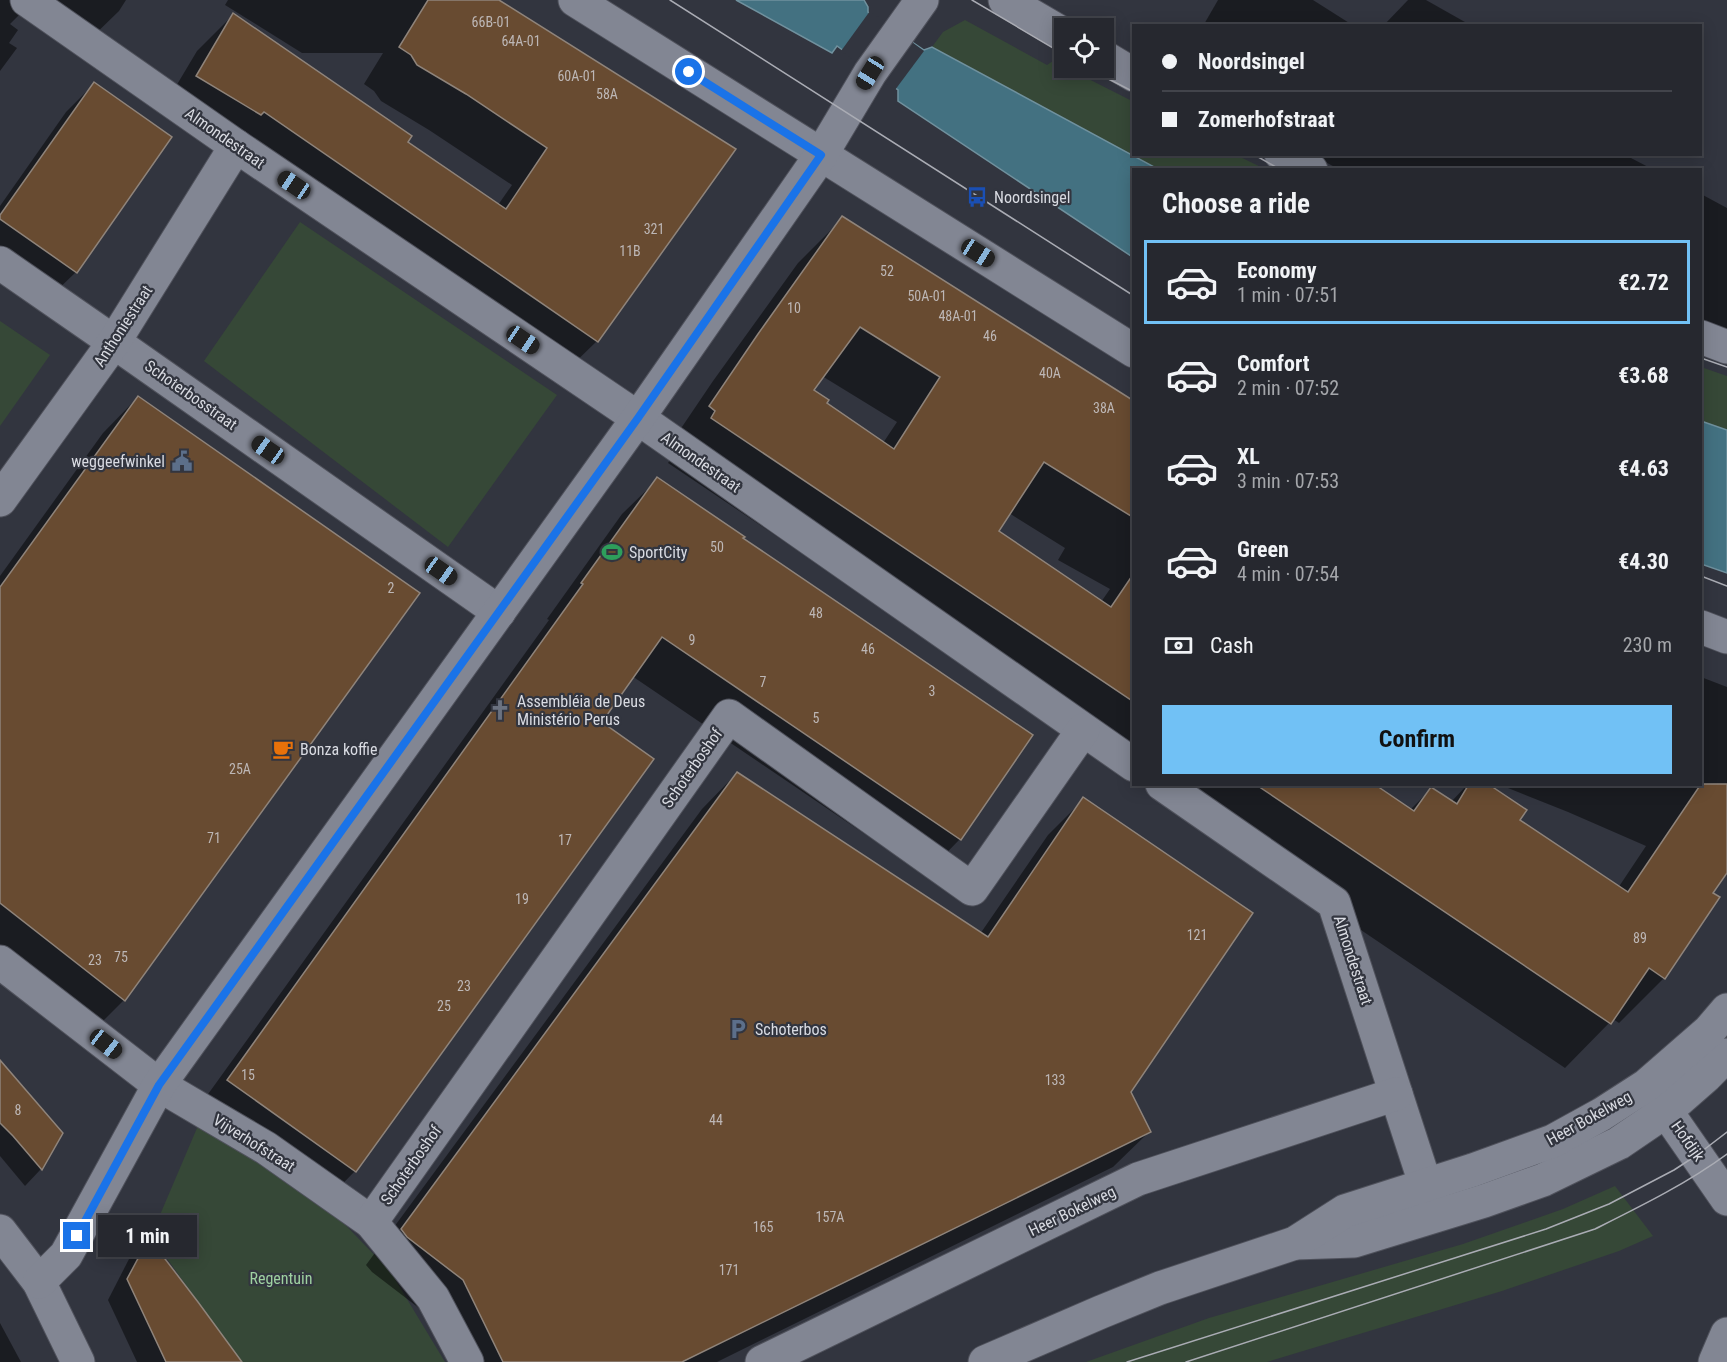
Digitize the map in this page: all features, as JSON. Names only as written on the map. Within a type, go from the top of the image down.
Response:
[{"type":"street","name":"Almondestraat","points":[[27,0],[236,146],[638,418],[1132,764]]},
{"type":"street","points":[[575,0],[1132,350]]},
{"type":"street","points":[[39,1282],[66,1256],[159,1085],[638,418],[821,155],[870,73],[922,0]]},
{"type":"street","points":[[1005,0],[1054,29]]},
{"type":"street","points":[[1114,63],[1132,74]]},
{"type":"street","name":"Anthoniestraat","points":[[0,500],[114,342],[236,146]]},
{"type":"street","points":[[1285,156],[1307,168]]},
{"type":"street","name":"Schoterbosstraat","points":[[0,263],[499,612]]},
{"type":"street","points":[[1702,337],[1727,347]]},
{"type":"street","points":[[1702,627],[1727,637]]},
{"type":"street","name":"Schoterboshof","points":[[371,1222],[729,716],[972,889],[1083,730]]},
{"type":"street","name":"Almondestraat","points":[[1165,786],[1334,903],[1436,1216]]},
{"type":"street","name":"Vijverhofstraat","points":[[0,962],[159,1085],[266,1148],[371,1222],[433,1298],[467,1362]]},
{"type":"street","name":"Heer Bokelweg","points":[[985,1362],[1160,1288],[1295,1243],[1345,1211],[1473,1170],[1553,1141],[1602,1114],[1647,1085],[1709,1030],[1727,1010]]},
{"type":"street","name":"Heer Bokelweg","points":[[1295,1243],[1354,1241],[1484,1201],[1543,1180],[1619,1143],[1666,1111],[1727,1055]]},
{"type":"street","name":"Hofdijk","points":[[1647,1085],[1727,1199]]},
{"type":"street","name":"Heer Bokelweg","points":[[762,1362],[1138,1179],[1396,1094]]},
{"type":"street","points":[[0,1231],[39,1282],[78,1362]]},
{"type":"street","points":[[1715,1362],[1727,1334]]},
{"type":"green space","points":[[965,20],[1047,65],[1054,62],[1054,78],[1087,78],[1132,101],[1132,155],[932,47],[943,32]]},
{"type":"green space","points":[[1134,156],[1238,156],[1263,168],[1156,168]]},
{"type":"green space","points":[[300,222],[557,395],[448,547],[204,361]]},
{"type":"green space","points":[[0,321],[50,355],[0,426]]},
{"type":"green space","points":[[1702,367],[1727,376],[1727,430],[1702,421]]},
{"type":"green space","name":"Regentuin","points":[[203,1114],[324,1203],[390,1271],[445,1362],[237,1362],[151,1236]]},
{"type":"green space","points":[[1615,1186],[1653,1236],[1619,1251],[1502,1291],[1267,1362],[1086,1362],[1209,1318],[1463,1244],[1563,1209]]},
{"type":"water","points":[[736,0],[864,0],[868,12],[924,50],[932,47],[1156,168],[1132,168],[1132,257],[898,101],[898,90],[837,46],[832,53]]},
{"type":"water","points":[[1702,421],[1727,430],[1727,573],[1702,564]]},
{"type":"pier","points":[[870,11],[924,51],[895,90],[841,51]]},
{"type":"building","points":[[428,0],[499,0],[736,149],[598,342],[264,112],[261,115],[196,76],[233,13],[412,136],[408,142],[506,209],[547,148],[466,94],[417,65],[411,55],[399,47]]},
{"type":"building","points":[[94,82],[172,137],[77,273],[0,219],[0,215]]},
{"type":"building","points":[[842,216],[1132,400],[1132,517],[1044,462],[999,531],[1111,607],[1132,576],[1132,701],[711,418],[715,411],[709,406]],"holes":[[[860,327],[940,377],[894,449],[827,403],[829,400],[814,390]]]},
{"type":"building","points":[[138,396],[420,593],[125,1001],[0,903],[0,587]]},
{"type":"building","points":[[657,477],[1033,735],[961,840],[662,637],[602,722],[654,759],[356,1172],[227,1080],[583,584],[581,583]]},
{"type":"building","points":[[737,772],[988,937],[1083,797],[1253,913],[1131,1092],[1151,1132],[682,1362],[503,1362],[463,1280],[407,1237],[401,1229]]},
{"type":"building","points":[[1702,784],[1727,784],[1727,873],[1713,893],[1720,897],[1665,979],[1649,968],[1611,1024],[1258,786],[1377,786],[1414,811],[1431,787],[1457,804],[1468,786],[1491,786],[1527,810],[1520,820],[1628,892],[1700,786]]},
{"type":"building","points":[[0,1060],[63,1133],[42,1170],[0,1123]]},
{"type":"building","points":[[149,1238],[242,1362],[166,1362],[127,1279]]},
{"type":"tram line","points":[[670,0],[1132,295]]},
{"type":"tram line","points":[[972,0],[1054,48]]},
{"type":"tram line","points":[[1107,78],[1132,91]]},
{"type":"tram line","points":[[1256,156],[1278,168]]},
{"type":"tram line","points":[[1702,358],[1727,367]]},
{"type":"tram line","points":[[1702,576],[1727,586]]},
{"type":"tram line","points":[[1127,1362],[1546,1229],[1609,1204],[1674,1170],[1727,1132]]},
{"type":"tram line","points":[[1186,1362],[1595,1229],[1679,1185],[1727,1154]]},
{"type":"place","name":"Noordsingel","points":[[977,197]]},
{"type":"place","name":"weggeefwinkel","points":[[182,461]]},
{"type":"place","name":"SportCity","points":[[612,552]]},
{"type":"place","name":"Assembléia de Deus Ministério Perus","points":[[500,710]]},
{"type":"place","name":"Bonza koffie","points":[[283,749]]},
{"type":"place","name":"Schoterbos","points":[[738,1029]]},
{"type":"route","points":[[77,1236],[159,1085],[638,418],[821,155],[689,72]]}]
